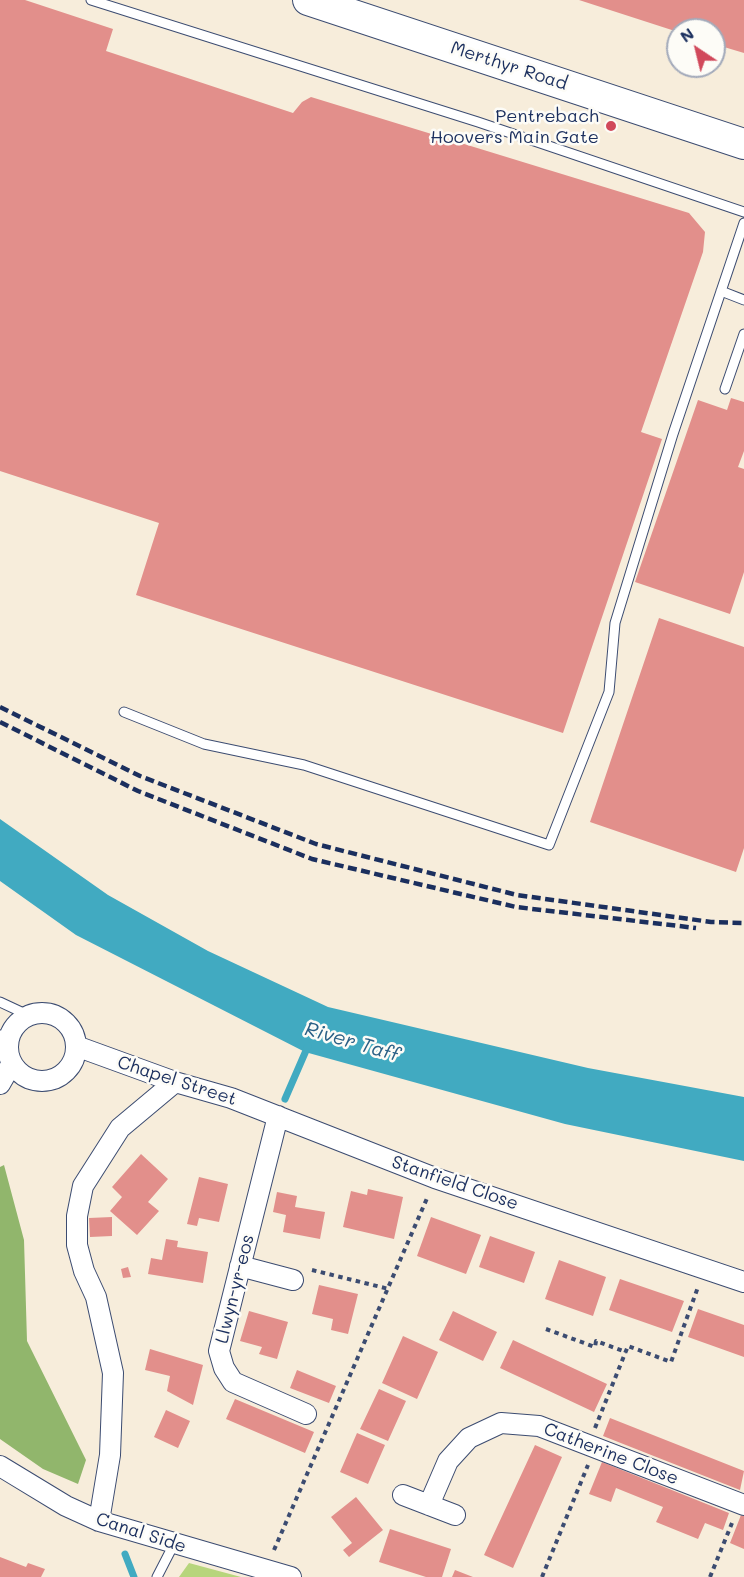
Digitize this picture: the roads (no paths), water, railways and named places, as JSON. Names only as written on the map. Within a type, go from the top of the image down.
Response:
[{"type":"main road","name":"Merthyr Road","points":[[308,0],[744,144]]},
{"type":"street","points":[[0,1084],[7,1048],[16,1026],[30,1016],[47,1014],[58,1018],[67,1025],[76,1046],[69,1068],[50,1080],[39,1081],[26,1077],[7,1048]]},
{"type":"street","name":"Chapel Street","points":[[76,1046],[278,1116]]},
{"type":"street","points":[[99,1521],[110,1455],[113,1372],[96,1297],[84,1271],[77,1245],[77,1216],[83,1186],[120,1128],[175,1082]]},
{"type":"street","name":"Stanfield Close","points":[[278,1116],[435,1178],[744,1282]]},
{"type":"street","name":"Llwyn-yr-eos","points":[[278,1116],[219,1351],[224,1368],[233,1382],[306,1414]]},
{"type":"street","points":[[240,1266],[294,1280]]},
{"type":"street","name":"Catherine Close","points":[[429,1505],[448,1461],[469,1438],[501,1423],[539,1426],[742,1504]]},
{"type":"street","name":"Canal Side","points":[[0,1466],[66,1506],[99,1521],[291,1577]]},
{"type":"street","points":[[404,1494],[455,1515]]},
{"type":"lane","points":[[91,0],[478,122],[744,212]]},
{"type":"lane","points":[[124,712],[204,744],[304,765],[549,845],[609,692],[615,623],[673,434],[744,223]]},
{"type":"lane","points":[[721,291],[744,300]]},
{"type":"lane","points":[[725,389],[744,334]]},
{"type":"lane","points":[[0,1002],[30,1016]]},
{"type":"lane","points":[[157,1577],[174,1544]]},
{"type":"water","name":"River Taff","points":[[0,819],[108,895],[208,951],[328,1007],[588,1068],[744,1097],[744,1161],[565,1124],[305,1052],[76,935],[0,881]]},
{"type":"waterway","name":"River Taff","points":[[285,1099],[308,1046]]},
{"type":"waterway","points":[[125,1554],[134,1577]]},
{"type":"railway","points":[[0,707],[140,776],[316,844],[517,895],[711,922],[744,923]]},
{"type":"railway","points":[[0,722],[138,791],[312,859],[516,907],[696,928]]},
{"type":"place","name":"Pentrebach Hoovers Main Gate","points":[[611,126]]}]
